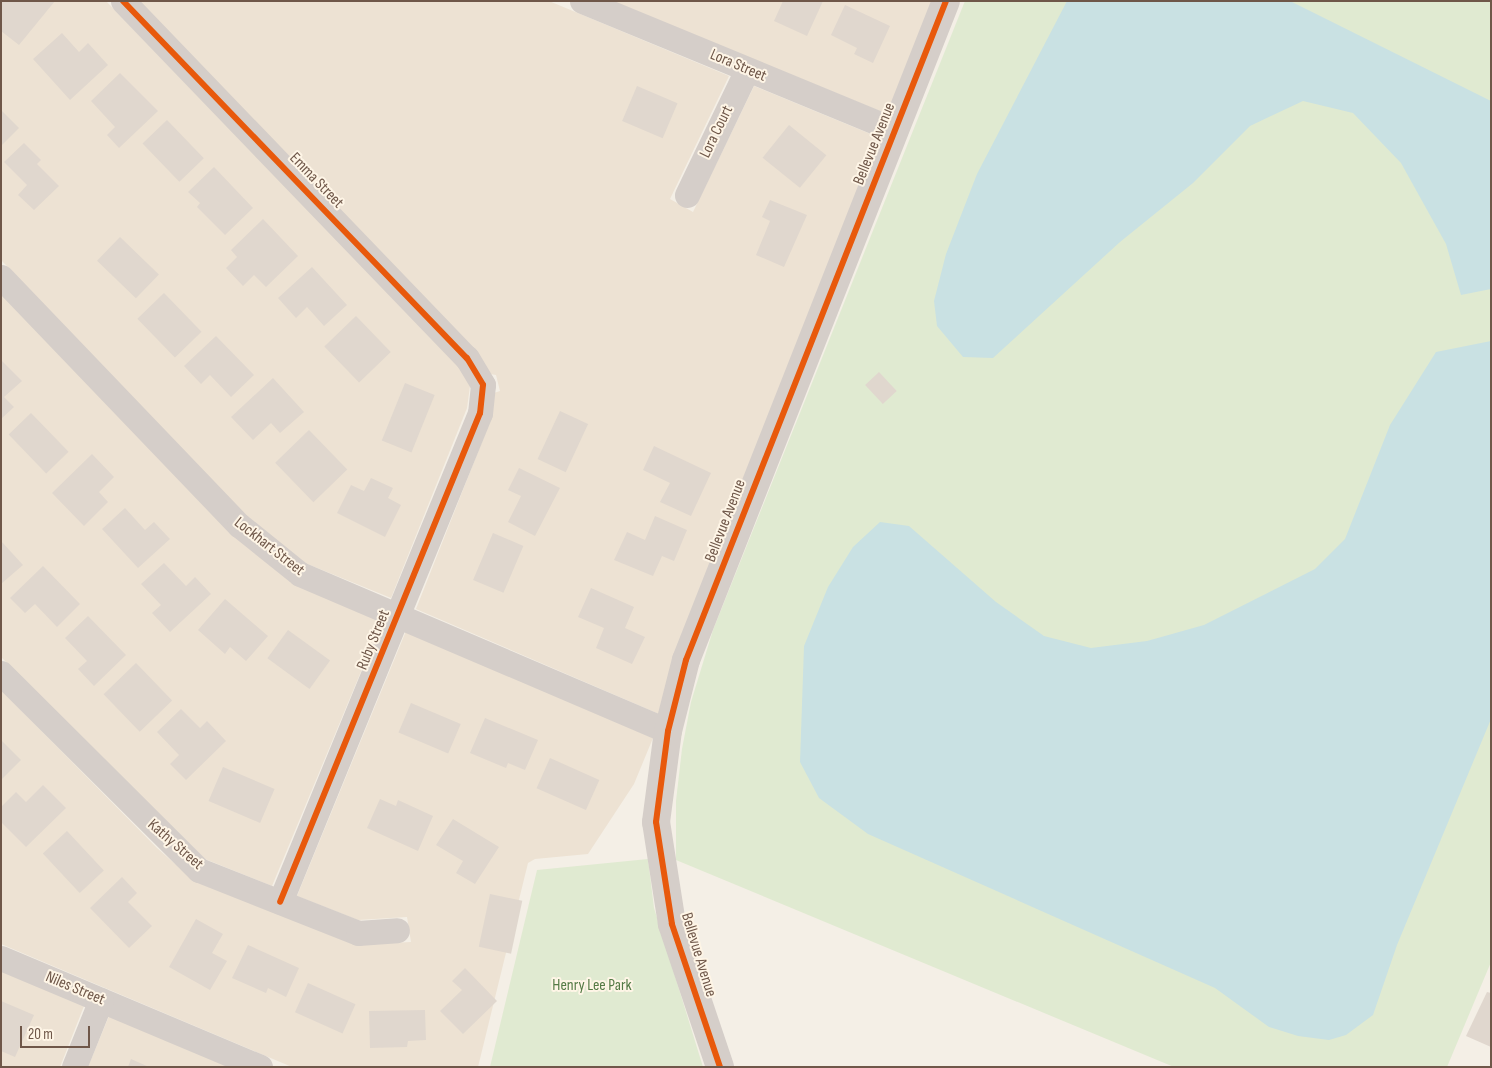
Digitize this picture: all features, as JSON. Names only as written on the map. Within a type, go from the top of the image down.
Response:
[{"type":"street","name":"Emma Street","points":[[123,1],[468,358],[482,384]]},
{"type":"street","name":"Lora Street","points":[[582,1],[895,130]]},
{"type":"street","name":"Bellevue Avenue","points":[[720,1067],[672,924],[656,822],[668,731],[686,660],[946,1]]},
{"type":"street","name":"Lora Court","points":[[687,195],[747,70]]},
{"type":"street","name":"Lockhart Street","points":[[1,277],[239,525],[300,574],[668,731]]},
{"type":"street","name":"Ruby Street","points":[[280,902],[480,413],[482,384]]},
{"type":"street","name":"Kathy Street","points":[[1,674],[200,870],[358,933],[397,930]]},
{"type":"street","name":"Niles Street","points":[[1,958],[260,1067]]},
{"type":"street","points":[[74,1067],[101,1000]]},
{"type":"shaded area","points":[[1,1],[106,1],[458,365],[470,386],[467,408],[391,598],[305,563],[246,516],[1,260]]},
{"type":"shaded area","points":[[139,1],[549,1],[729,76],[670,199],[693,212],[754,86],[878,137],[659,714],[416,609],[491,419],[494,393],[500,391],[496,375],[490,374]]},
{"type":"shaded area","points":[[612,1],[932,1],[887,114]]},
{"type":"shaded area","points":[[1,294],[231,533],[382,621],[272,886],[205,859],[1,657]]},
{"type":"shaded area","points":[[406,631],[653,738],[634,784],[588,854],[535,859],[528,863],[478,1067],[292,1067],[1,944],[1,690],[157,848],[192,879],[355,945],[411,942],[407,917],[358,920],[297,896]]},
{"type":"shaded area","points":[[1,971],[84,1006],[60,1067],[1,1067]]},
{"type":"shaded area","points":[[109,1016],[229,1067],[88,1067]]},
{"type":"green space","points":[[965,1],[1491,1],[1491,962],[1447,1067],[1174,1067],[676,860],[676,801],[682,749],[691,702],[713,630]]},
{"type":"green space","name":"Henry Lee Park","points":[[648,859],[654,908],[703,1067],[490,1067],[537,870]]},
{"type":"water","points":[[1067,1],[1290,1],[1491,101],[1491,289],[1461,295],[1446,244],[1401,163],[1353,113],[1303,101],[1250,126],[1193,183],[1120,242],[993,358],[963,357],[937,326],[934,301],[946,254],[977,174]]},
{"type":"water","points":[[1491,341],[1491,719],[1397,945],[1373,1015],[1346,1035],[1329,1040],[1298,1036],[1269,1027],[1215,988],[868,834],[819,798],[800,762],[804,646],[828,587],[853,547],[880,522],[909,526],[996,602],[1044,636],[1091,648],[1147,641],[1204,625],[1315,569],[1345,539],[1390,425],[1436,352]]},
{"type":"building","points":[[2,1],[55,1],[19,45],[1,31]]},
{"type":"building","points":[[783,1],[823,1],[807,36],[774,21]]},
{"type":"building","points":[[845,5],[890,26],[873,63],[854,54],[857,48],[831,35]]},
{"type":"building","points":[[62,33],[79,52],[88,43],[108,65],[70,100],[33,59]]},
{"type":"building","points":[[120,73],[158,111],[119,148],[107,135],[115,127],[91,101]]},
{"type":"building","points":[[637,86],[678,103],[663,138],[622,121]]},
{"type":"building","points":[[1,110],[19,128],[1,146]]},
{"type":"building","points":[[167,120],[204,158],[179,182],[143,144]]},
{"type":"building","points":[[789,125],[826,155],[800,188],[763,158]]},
{"type":"building","points":[[24,143],[41,160],[37,164],[59,186],[34,210],[18,195],[27,185],[4,162]]},
{"type":"building","points":[[214,167],[253,208],[225,235],[197,207],[200,203],[188,192]]},
{"type":"building","points":[[770,200],[807,215],[784,267],[756,255],[770,221],[762,217]]},
{"type":"building","points":[[263,219],[298,256],[266,287],[254,275],[243,286],[226,268],[237,257],[231,250]]},
{"type":"building","points":[[120,237],[159,275],[136,298],[97,261]]},
{"type":"building","points":[[312,267],[347,305],[324,326],[307,307],[296,318],[278,298]]},
{"type":"building","points":[[164,293],[202,332],[175,358],[137,319]]},
{"type":"building","points":[[356,316],[391,352],[359,383],[324,347]]},
{"type":"building","points":[[216,336],[254,375],[231,397],[210,375],[201,384],[184,366]]},
{"type":"building","points":[[1,360],[22,381],[4,397],[14,407],[1,419]]},
{"type":"building","points":[[879,372],[897,391],[883,404],[865,385]]},
{"type":"building","points":[[273,378],[304,412],[280,433],[271,423],[253,440],[231,417]]},
{"type":"building","points":[[405,383],[435,395],[411,452],[382,440]]},
{"type":"building","points":[[560,411],[588,424],[566,472],[538,459]]},
{"type":"building","points":[[31,413],[69,452],[46,473],[9,435]]},
{"type":"building","points":[[309,430],[347,470],[313,502],[275,463]]},
{"type":"building","points":[[654,446],[711,473],[691,516],[660,502],[670,483],[643,470]]},
{"type":"building","points":[[92,454],[114,477],[99,492],[108,502],[84,526],[52,493]]},
{"type":"building","points":[[519,468],[560,488],[535,536],[508,522],[521,496],[508,490]]},
{"type":"building","points":[[371,478],[393,488],[388,498],[401,505],[385,537],[337,513],[351,485],[364,491]]},
{"type":"building","points":[[125,508],[145,530],[154,522],[170,539],[138,568],[102,529]]},
{"type":"building","points":[[655,516],[687,530],[674,561],[662,556],[653,576],[614,560],[627,532],[645,540]]},
{"type":"building","points":[[493,533],[523,546],[503,593],[473,580]]},
{"type":"building","points":[[1,541],[23,565],[1,584]]},
{"type":"building","points":[[164,563],[186,586],[195,577],[211,594],[170,632],[152,613],[161,605],[141,584]]},
{"type":"building","points":[[43,566],[80,604],[57,627],[35,604],[25,613],[10,598]]},
{"type":"building","points":[[591,588],[634,607],[625,628],[645,637],[632,664],[596,648],[604,628],[578,617]]},
{"type":"building","points":[[225,599],[268,636],[246,661],[230,647],[225,654],[198,630]]},
{"type":"building","points":[[88,616],[126,655],[94,686],[78,669],[87,661],[65,638]]},
{"type":"building","points":[[288,630],[330,661],[309,689],[267,658]]},
{"type":"building","points":[[136,663],[172,700],[140,732],[104,694]]},
{"type":"building","points":[[411,703],[461,724],[448,754],[398,732]]},
{"type":"building","points":[[181,709],[200,728],[207,721],[226,741],[186,780],[170,764],[179,755],[157,732]]},
{"type":"building","points":[[485,718],[538,740],[525,770],[508,763],[506,768],[470,753]]},
{"type":"building","points":[[1,740],[21,760],[1,780]]},
{"type":"building","points":[[550,758],[599,780],[586,810],[537,788]]},
{"type":"building","points":[[223,767],[275,789],[260,823],[209,801]]},
{"type":"building","points":[[43,785],[66,808],[26,847],[1,822],[1,807],[16,792],[26,802]]},
{"type":"building","points":[[380,799],[396,806],[398,800],[433,816],[418,851],[367,828]]},
{"type":"building","points":[[453,819],[499,847],[475,884],[456,873],[463,861],[436,845]]},
{"type":"building","points":[[67,831],[104,870],[80,893],[43,854]]},
{"type":"building","points":[[122,877],[137,893],[128,902],[152,926],[129,948],[90,908]]},
{"type":"building","points":[[490,894],[522,901],[511,954],[479,947]]},
{"type":"building","points":[[196,919],[223,934],[212,953],[227,961],[210,990],[169,967]]},
{"type":"building","points":[[248,945],[299,968],[286,997],[268,988],[266,993],[232,978]]},
{"type":"building","points":[[465,968],[497,1001],[463,1034],[440,1011],[462,990],[452,981]]},
{"type":"building","points":[[308,983],[356,1004],[342,1033],[295,1012]]},
{"type":"building","points":[[1487,992],[1491,993],[1491,1047],[1466,1036]]},
{"type":"building","points":[[1,1001],[34,1015],[15,1057],[1,1051]]},
{"type":"building","points":[[425,1010],[426,1040],[408,1041],[407,1047],[370,1048],[369,1011]]},
{"type":"building","points":[[131,1059],[149,1067],[128,1067]]},
{"type":"cycle path","points":[[123,1],[467,358],[483,385],[480,413],[280,902]]},
{"type":"cycle path","points":[[720,1067],[672,924],[656,822],[668,731],[686,660],[946,1]]}]
